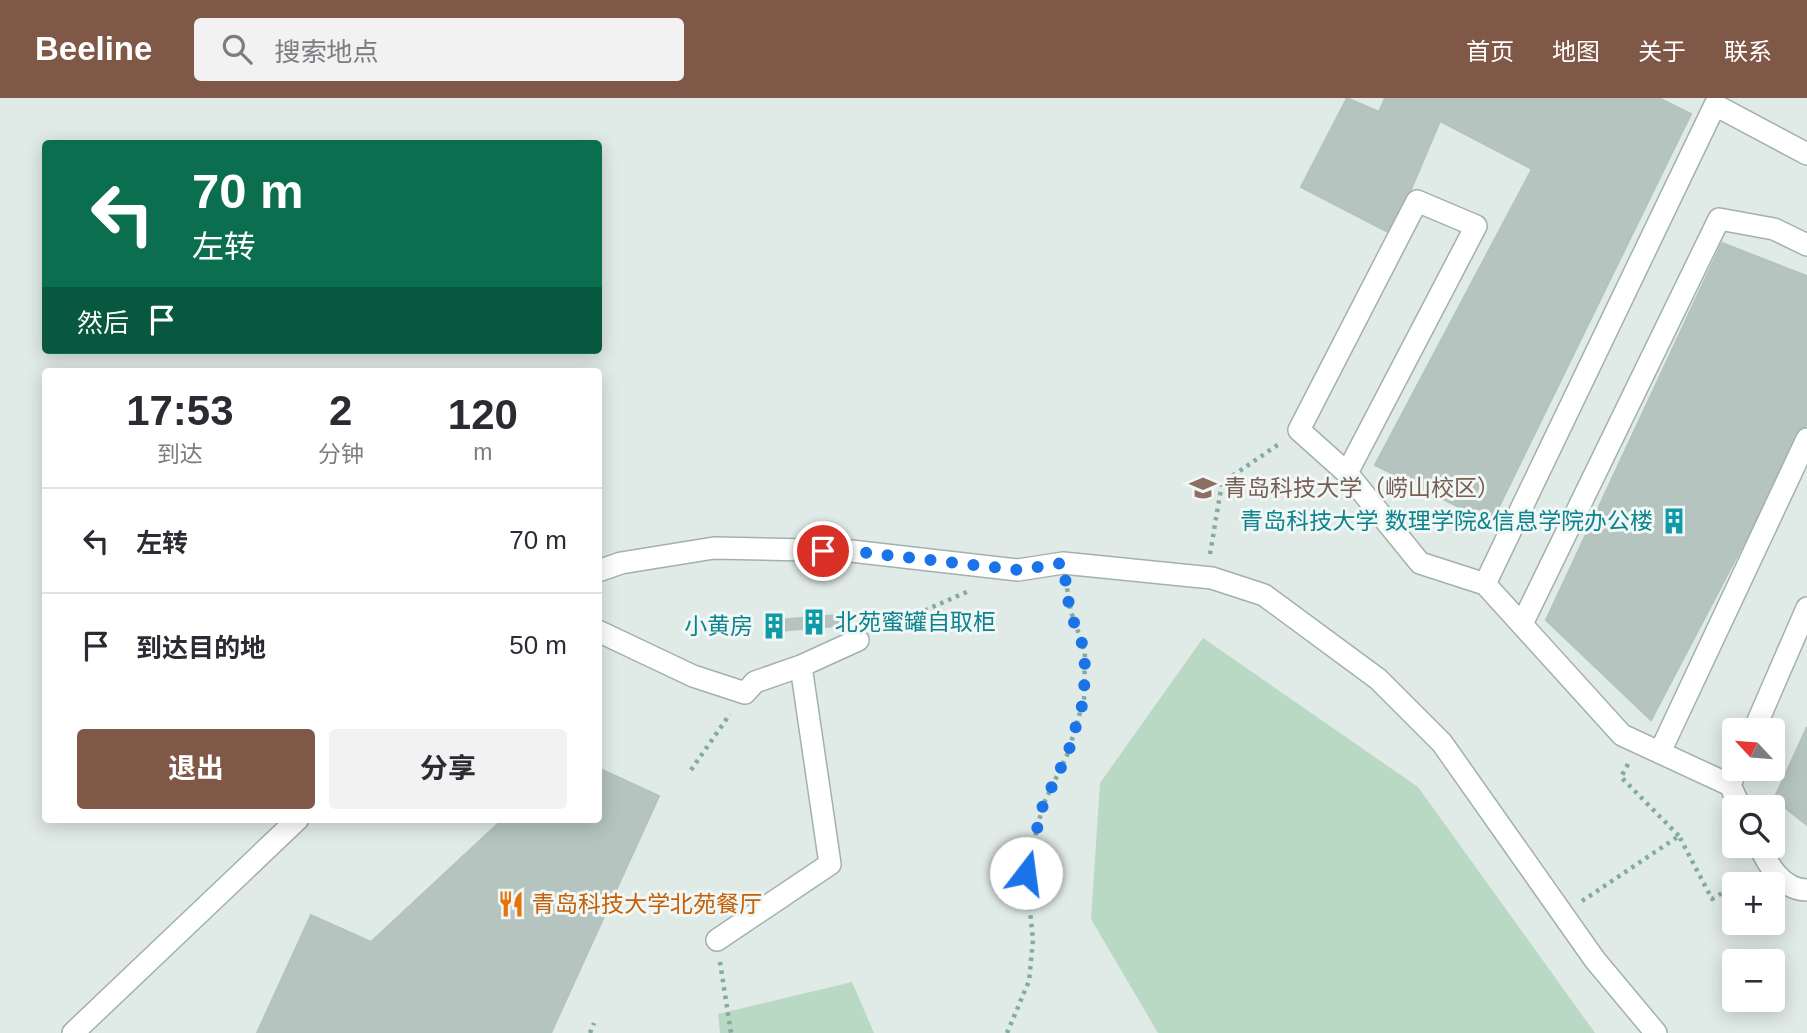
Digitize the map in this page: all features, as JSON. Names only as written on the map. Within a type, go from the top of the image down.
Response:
[{"type":"lane","points":[[1485,584],[1707,102],[1807,154]]},
{"type":"lane","points":[[1348,473],[1476,226],[1417,201],[1299,430],[1348,473],[1420,563],[1485,584],[1622,735],[1660,752],[1722,773]]},
{"type":"lane","points":[[1522,624],[1719,219],[1774,229],[1807,245]]},
{"type":"lane","points":[[1660,752],[1807,439]]},
{"type":"lane","points":[[602,570],[621,563],[714,548],[851,551],[1018,570],[1063,563],[1212,578],[1264,595],[1378,680],[1442,743],[1595,960],[1656,1033]]},
{"type":"lane","points":[[1759,718],[1807,608]]},
{"type":"lane","points":[[602,633],[693,676],[745,693],[755,682],[801,666],[858,639]]},
{"type":"lane","points":[[717,940],[830,864],[801,666]]},
{"type":"lane","points":[[73,1033],[294,823]]},
{"type":"lane","points":[[1765,858],[1772,872],[1798,890],[1807,890]]},
{"type":"path","points":[[1209,555],[1222,483],[1299,430]]},
{"type":"path","points":[[1007,1033],[1029,981],[1034,940],[1026,873],[1043,805],[1068,753],[1084,699],[1085,651],[1070,612],[1063,563]]},
{"type":"path","points":[[858,639],[1018,570]]},
{"type":"path","points":[[691,771],[745,693]]},
{"type":"path","points":[[1640,743],[1621,777],[1679,836],[1713,899],[1722,893]]},
{"type":"path","points":[[1564,913],[1679,836]]},
{"type":"path","points":[[717,940],[731,1033]]},
{"type":"path","points":[[590,1033],[594,1023]]},
{"type":"green space","points":[[1203,638],[1418,787],[1595,1033],[1158,1033],[1091,919],[1100,783]]},
{"type":"green space","points":[[852,982],[874,1033],[720,1033],[718,1014]]},
{"type":"building","points":[[1347,98],[1379,112],[1385,98],[1659,98],[1691,114],[1491,523],[1375,465],[1532,169],[1440,121],[1392,234],[1301,187]]},
{"type":"building","name":"青岛科技大学 数理学院&信息学院办公楼","points":[[1722,243],[1807,276],[1807,423],[1651,720],[1546,620]]},
{"type":"building","name":"北苑蜜罐自取柜","points":[[849,614],[849,625],[778,631],[778,620]]},
{"type":"building","points":[[1807,727],[1807,825],[1785,808],[1785,795],[1776,795],[1782,781],[1785,781],[1785,775]]},
{"type":"building","name":"青岛科技大学北苑餐厅","points":[[602,770],[659,796],[551,1033],[257,1033],[311,915],[371,942],[499,823],[602,823]]},
{"type":"place","name":"青岛科技大学（崂山校区）","points":[[1203,488]]},
{"type":"place","name":"青岛科技大学 数理学院&信息学院办公楼","points":[[1674,521]]},
{"type":"place","name":"北苑蜜罐自取柜","points":[[814,622]]},
{"type":"place","name":"小黄房","points":[[774,626]]},
{"type":"place","name":"青岛科技大学北苑餐厅","points":[[511,904]]},
{"type":"route","points":[[823,551],[851,551],[1018,570],[1063,563],[1070,612],[1085,651],[1084,699],[1068,753],[1043,805],[1026,873]]}]
